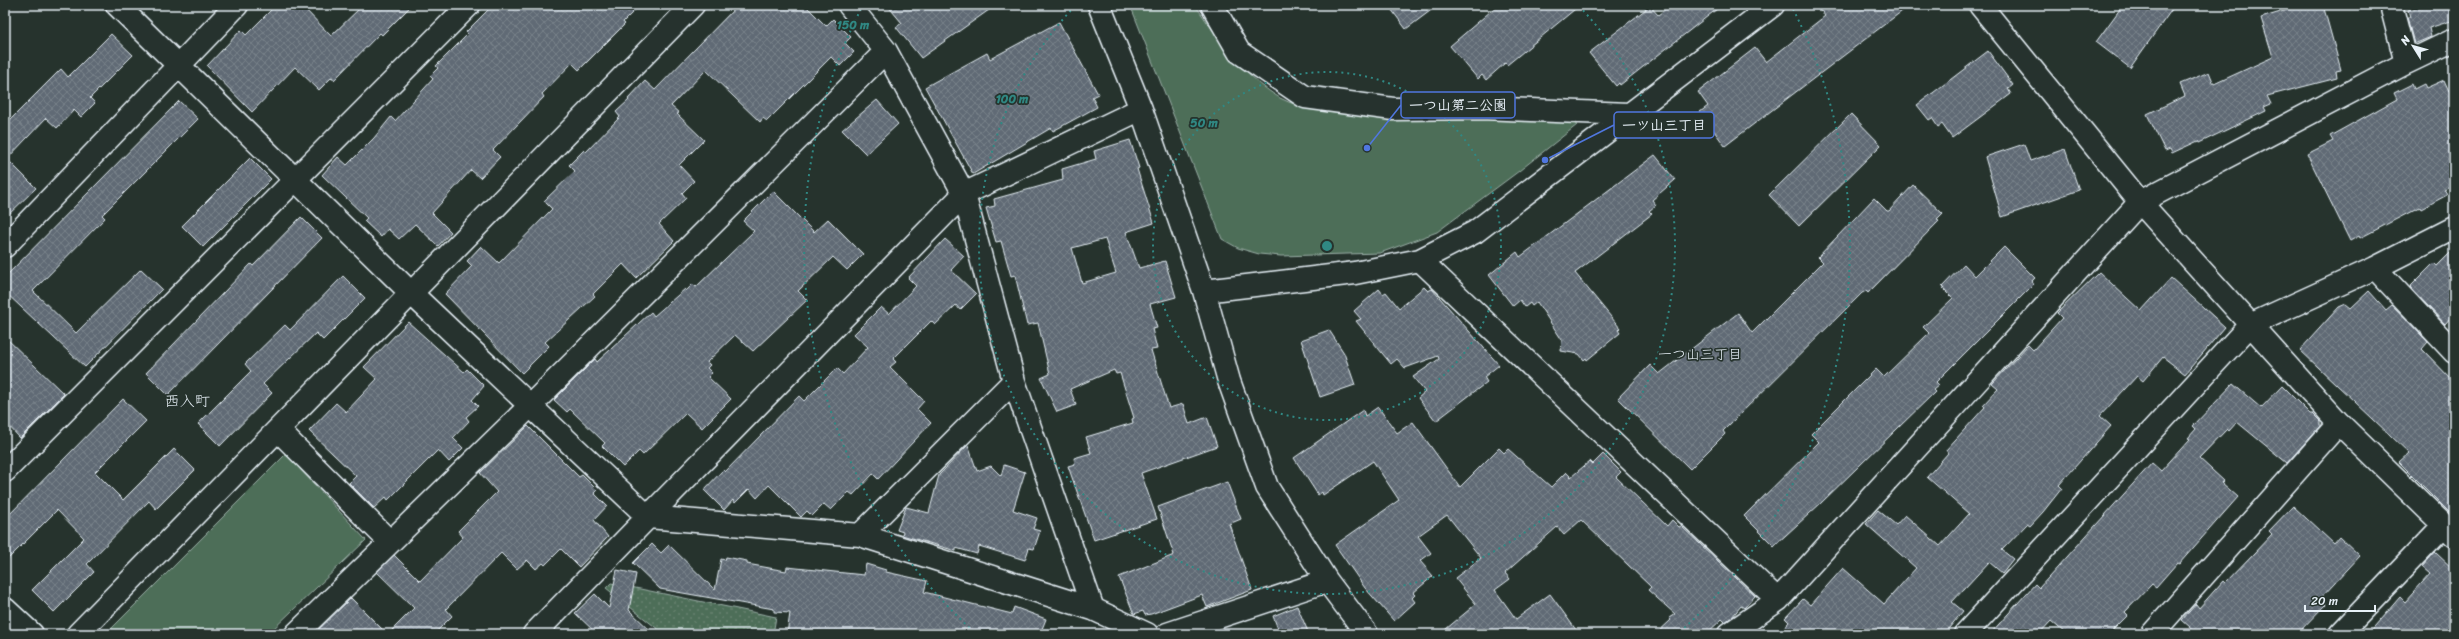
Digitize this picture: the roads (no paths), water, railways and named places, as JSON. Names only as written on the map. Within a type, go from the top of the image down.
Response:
[{"type":"street","points":[[117,5],[411,293],[648,517],[860,534],[1093,609],[1147,634]]},
{"type":"street","points":[[5,246],[237,5]]},
{"type":"street","points":[[5,471],[294,179],[469,5]]},
{"type":"street","points":[[78,634],[693,5]]},
{"type":"street","points":[[849,5],[886,51],[964,194],[1014,381],[1093,609]]},
{"type":"street","points":[[1212,5],[1239,52],[1305,97],[1393,109],[1481,108],[1629,114]]},
{"type":"street","points":[[1204,291],[1355,273],[1420,260],[1475,232],[1772,5]]},
{"type":"street","points":[[1980,5],[2140,202],[2338,423],[2449,530],[2340,634]]},
{"type":"street","points":[[2392,5],[2406,63]]},
{"type":"street","points":[[1103,6],[1204,291],[1229,381],[1267,487],[1327,582],[1367,634]]},
{"type":"street","points":[[1729,634],[1778,600],[2140,202],[2406,63],[2454,40]]},
{"type":"street","points":[[296,634],[389,541],[530,406],[886,51]]},
{"type":"street","points":[[534,634],[964,194],[1141,110]]},
{"type":"street","points":[[1965,634],[2250,325],[2375,268],[2454,228]]},
{"type":"street","points":[[1420,260],[1778,600]]},
{"type":"street","points":[[2375,268],[2454,352]]},
{"type":"street","points":[[860,534],[1014,381]]},
{"type":"street","points":[[2152,634],[2338,423]]},
{"type":"street","points":[[278,430],[389,541]]},
{"type":"street","points":[[1168,634],[1327,582]]},
{"type":"street","points":[[5,609],[32,634]]},
{"type":"place","name":"一つ山第二公園","points":[[1367,148]]},
{"type":"place","name":"一ツ山三丁目","points":[[1545,160]]},
{"type":"district","name":"一つ山三丁目","points":[[1700,354]]},
{"type":"district","name":"西入町","points":[[187,401]]}]
